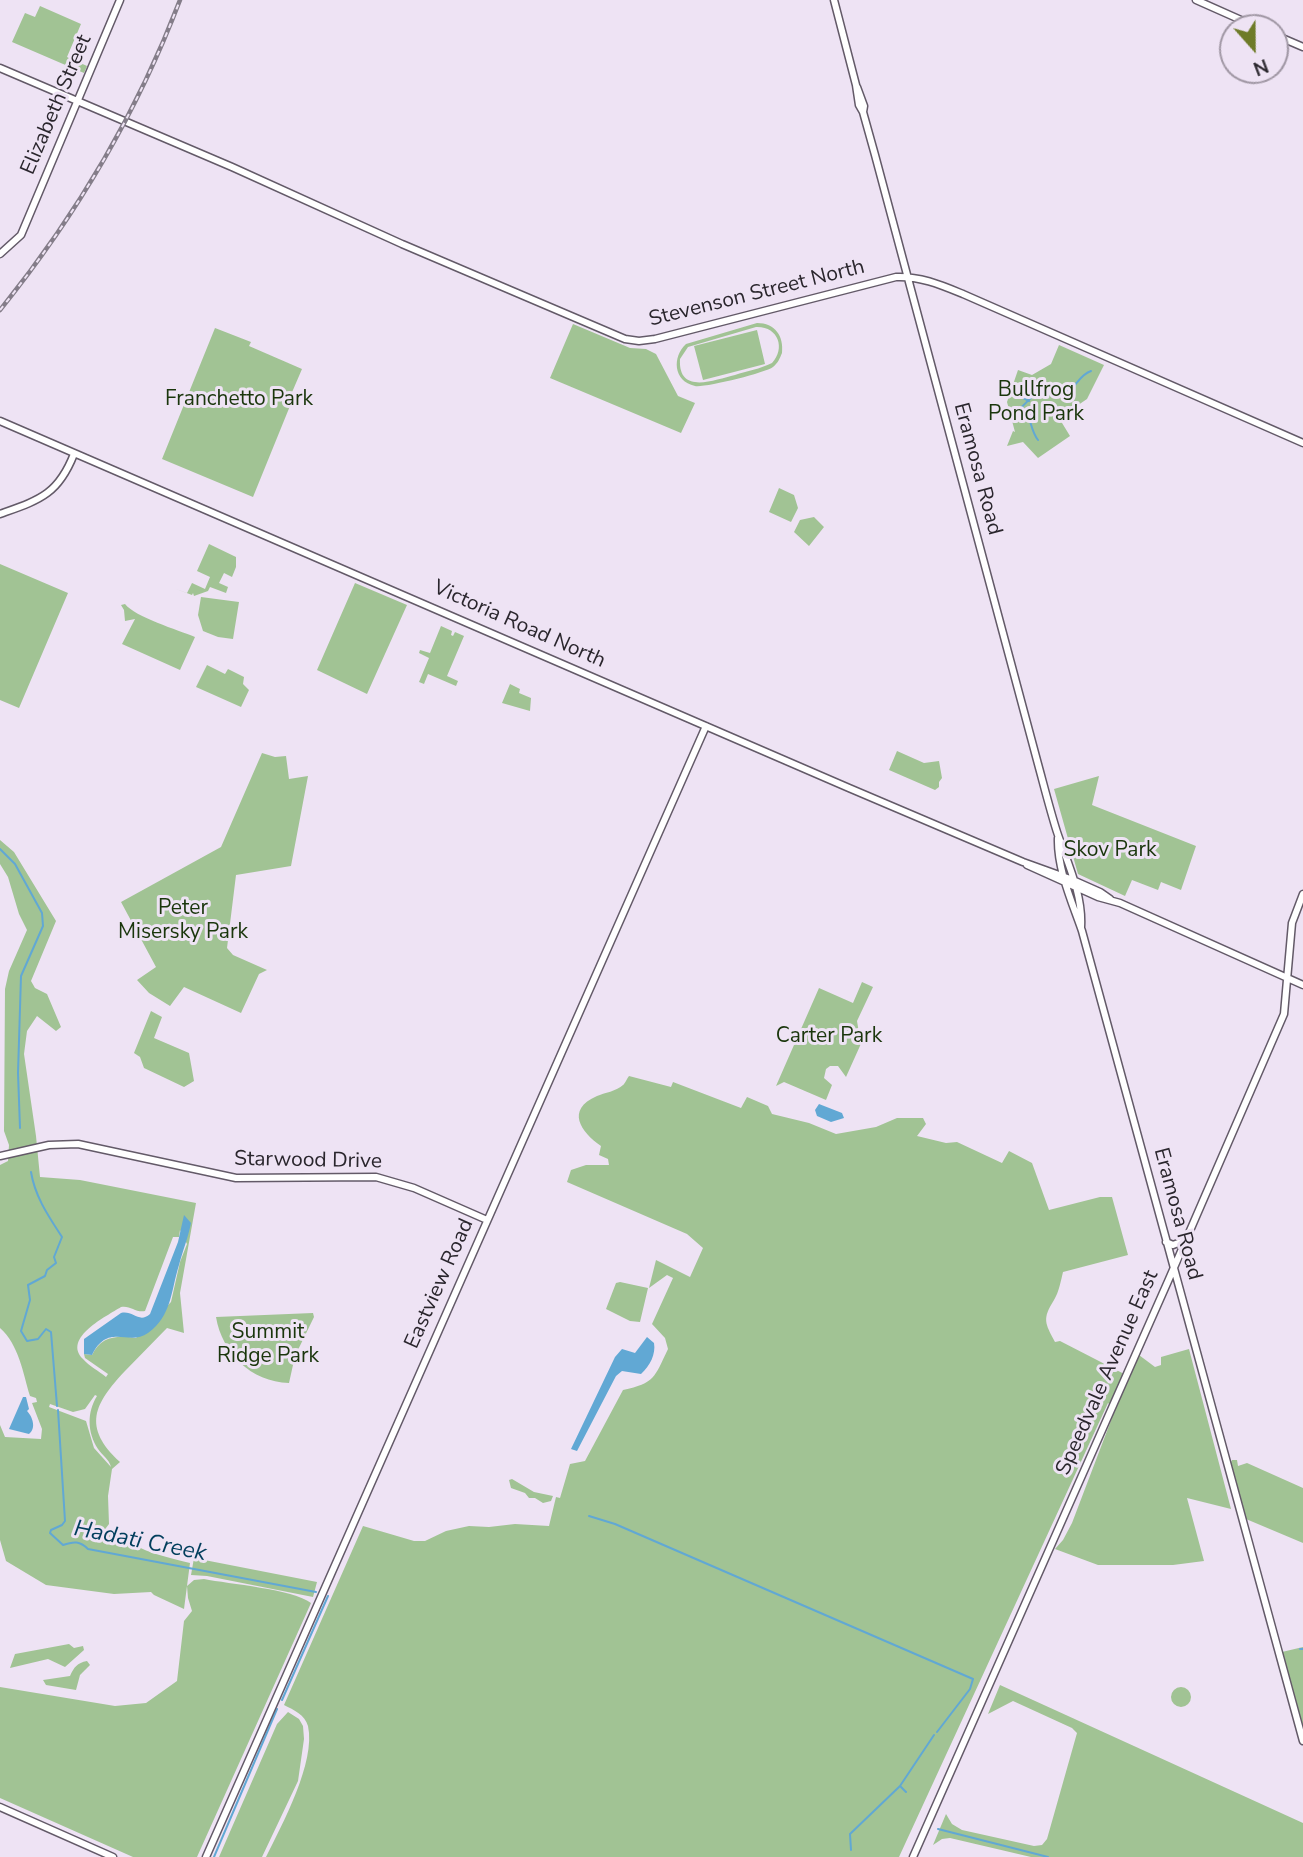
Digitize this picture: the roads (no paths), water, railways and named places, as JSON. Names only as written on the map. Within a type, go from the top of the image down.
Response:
[{"type":"main road","name":"Elizabeth Street","points":[[0,254],[21,235],[120,0]]},
{"type":"main road","name":"Eramosa Road","points":[[834,0],[859,106],[863,112],[1058,835],[1060,858],[1080,907],[1081,927]]},
{"type":"main road","points":[[1196,0],[1228,14]]},
{"type":"main road","name":"Stevenson Street North","points":[[0,68],[575,319],[632,340],[654,340],[896,276],[907,277],[933,282],[1303,443]]},
{"type":"main road","name":"Victoria Road North","points":[[0,421],[1023,862],[1048,870],[1095,896],[1110,899]]},
{"type":"main road","points":[[0,514],[47,495],[63,477],[74,454]]},
{"type":"main road","name":"Eastview Road","points":[[206,1857],[706,726]]},
{"type":"main road","name":"Eramosa Road","points":[[1058,835],[1065,849],[1076,917],[1081,927],[1303,1741]]},
{"type":"main road","points":[[1048,870],[1056,867],[1060,858]]},
{"type":"main road","name":"Victoria Road North","points":[[1023,862],[1035,870],[1100,892],[1110,899],[1303,985]]},
{"type":"main road","name":"Speedvale Avenue East","points":[[913,1857],[1284,1014],[1292,923],[1303,894]]},
{"type":"main road","points":[[1080,907],[1085,897],[1095,896]]},
{"type":"main road","name":"Starwood Drive","points":[[0,1156],[49,1145],[78,1144],[236,1178],[376,1177],[405,1184],[487,1220]]},
{"type":"main road","points":[[1166,1242],[1173,1245],[1186,1240]]},
{"type":"main road","points":[[1163,1294],[1167,1291],[1175,1293],[1183,1304]]},
{"type":"main road","points":[[0,1807],[113,1857]]},
{"type":"water","points":[[819,1104],[842,1113],[844,1118],[831,1122],[817,1116],[815,1110]]},
{"type":"water","points":[[184,1215],[191,1223],[162,1319],[141,1337],[112,1337],[98,1345],[92,1355],[84,1354],[84,1339],[121,1313],[143,1318],[150,1314],[178,1242]]},
{"type":"water","points":[[647,1337],[654,1343],[654,1347],[647,1367],[641,1374],[622,1371],[616,1376],[577,1451],[571,1449],[615,1357],[622,1349],[635,1353]]},
{"type":"water","points":[[23,1397],[26,1397],[29,1409],[27,1411],[33,1422],[33,1429],[29,1434],[9,1429]]},
{"type":"waterway","points":[[1013,412],[1039,392],[1066,392],[1091,371]]},
{"type":"waterway","points":[[1012,392],[1029,401]]},
{"type":"waterway","points":[[1023,408],[1038,440]]},
{"type":"waterway","name":"Hadati Creek","points":[[0,849],[15,864],[42,913],[43,926],[21,976],[18,1073],[20,1128]]},
{"type":"waterway","name":"Hadati Creek","points":[[31,1172],[39,1198],[62,1237],[54,1257],[56,1263],[47,1270],[45,1276],[28,1285],[30,1300],[21,1331],[27,1341],[38,1339],[46,1329],[51,1332],[57,1406]]},
{"type":"waterway","name":"Hadati Creek","points":[[58,1410],[65,1521],[50,1533],[63,1545],[77,1542],[88,1549],[316,1592]]},
{"type":"waterway","points":[[589,1516],[615,1524],[973,1679],[970,1689],[937,1732]]},
{"type":"waterway","points":[[282,1700],[328,1596]]},
{"type":"waterway","points":[[214,1857],[277,1709]]},
{"type":"waterway","points":[[906,1792],[900,1786],[934,1735]]},
{"type":"waterway","points":[[851,1850],[850,1834],[900,1786]]},
{"type":"waterway","points":[[938,1829],[1048,1857]]},
{"type":"railway","points":[[0,310],[54,238],[102,162],[144,83],[180,0]]},
{"type":"park label","name":"Franchetto Park","points":[[239,400]]},
{"type":"park label","name":"Bullfrog Pond Park","points":[[1036,403]]},
{"type":"park label","name":"Skov Park","points":[[1110,851]]},
{"type":"park label","name":"Peter Misersky Park","points":[[183,921]]},
{"type":"park label","name":"Carter Park","points":[[829,1037]]},
{"type":"park label","name":"Summit Ridge Park","points":[[268,1345]]}]
